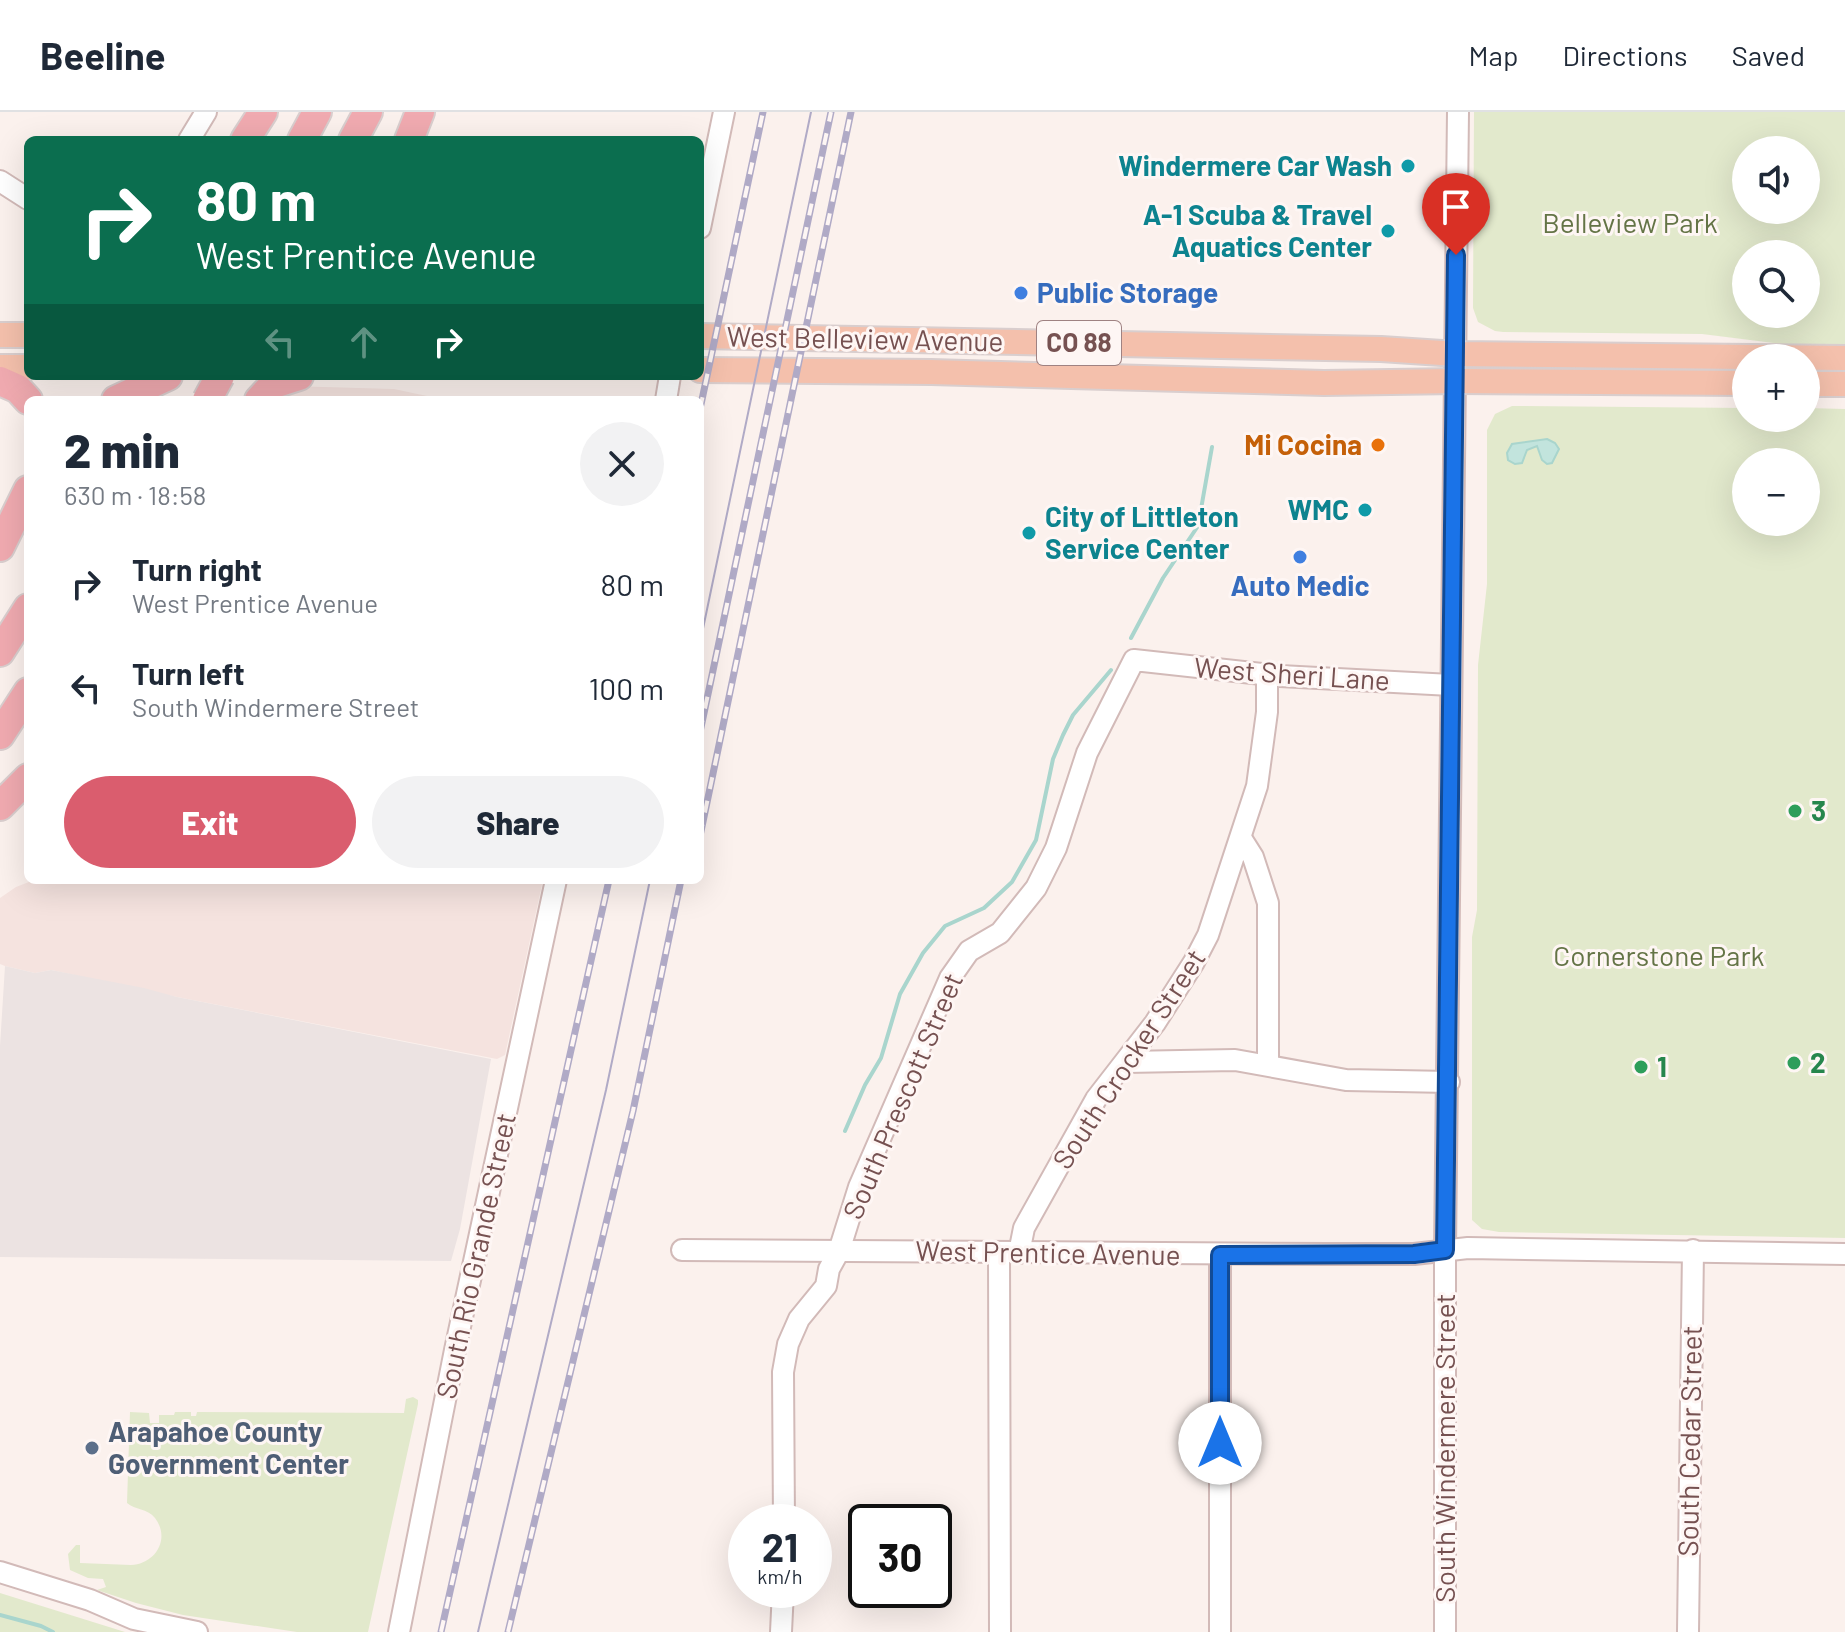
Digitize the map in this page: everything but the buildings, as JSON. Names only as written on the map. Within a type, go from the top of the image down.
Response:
[{"type":"highway","points":[[248,136],[263,112]]},
{"type":"highway","points":[[304,136],[317,112]]},
{"type":"highway","points":[[355,136],[368,112]]},
{"type":"highway","points":[[411,136],[420,112]]},
{"type":"highway","points":[[125,396],[160,380]]},
{"type":"highway","points":[[263,396],[274,384],[286,380]]},
{"type":"highway","points":[[0,381],[18,389],[24,396]]},
{"type":"highway","points":[[3,540],[24,488]]},
{"type":"highway","points":[[3,540],[24,498]]},
{"type":"highway","points":[[0,652],[24,614]]},
{"type":"highway","points":[[0,735],[24,698]]},
{"type":"highway","points":[[0,806],[24,782]]},
{"type":"main road","points":[[0,335],[24,335]]},
{"type":"main road","name":"West Belleview Avenue","points":[[704,336],[1392,349],[1457,354],[1845,358]]},
{"type":"main road","points":[[0,367],[24,367]]},
{"type":"main road","name":"West Belleview Avenue","points":[[704,370],[931,372],[1310,383],[1732,383]]},
{"type":"main road","points":[[1820,384],[1845,384]]},
{"type":"street","points":[[191,136],[206,112]]},
{"type":"street","points":[[704,209],[724,112]]},
{"type":"street","name":"South Windermere Street","points":[[1445,1632],[1445,1250],[1458,112]]},
{"type":"street","points":[[0,181],[24,196]]},
{"type":"street","name":"West Sheri Lane","points":[[1134,660],[1267,674],[1451,685]]},
{"type":"street","name":"South Prescott Street","points":[[784,1504],[783,1372],[788,1344],[799,1319],[826,1286],[829,1269],[839,1251],[859,1187],[950,978],[969,951],[1000,933],[1036,888],[1056,848],[1087,753],[1134,660]]},
{"type":"street","name":"South Crocker Street","points":[[1000,1632],[1009,1253],[1096,1099],[1126,1062],[1194,962],[1208,935],[1257,786],[1264,752],[1267,674]]},
{"type":"street","points":[[1241,838],[1253,857],[1268,903],[1268,1065]]},
{"type":"street","name":"South Rio Grande Street","points":[[399,1632],[457,1337],[555,884]]},
{"type":"street","points":[[1126,1062],[1202,1060],[1268,1065],[1346,1080],[1449,1082]]},
{"type":"street","name":"West Prentice Avenue","points":[[682,1250],[1220,1255],[1414,1254],[1468,1248],[1845,1254]]},
{"type":"street","name":"South Cedar Street","points":[[1688,1632],[1693,1250]]},
{"type":"street","points":[[1220,1255],[1220,1632]]},
{"type":"street","points":[[0,1572],[90,1600],[134,1619],[197,1632]]},
{"type":"street","points":[[781,1632],[782,1608]]},
{"type":"shaded area","points":[[288,386],[394,389],[427,396],[286,396]]},
{"type":"shaded area","points":[[24,884],[542,884],[505,1055],[497,1059],[51,970],[35,973],[5,966],[0,964],[0,898]]},
{"type":"shaded area","points":[[5,966],[35,973],[51,970],[491,1059],[460,1229],[451,1261],[0,1257],[0,1046]]},
{"type":"green space","name":"Belleview Park","points":[[1474,112],[1845,112],[1845,345],[1781,344],[1702,334],[1503,332],[1478,322],[1473,308]]},
{"type":"green space","name":"Cornerstone Park","points":[[1512,406],[1732,408],[1732,432],[1820,432],[1820,408],[1845,409],[1845,1238],[1499,1232],[1482,1229],[1472,1220],[1472,937],[1477,910],[1478,665],[1487,584],[1487,430],[1495,414]]},
{"type":"green space","points":[[413,1397],[418,1404],[368,1632],[297,1632],[183,1615],[97,1590],[106,1587],[103,1579],[88,1578],[70,1570],[68,1554],[76,1545],[80,1545],[80,1563],[131,1565],[147,1560],[161,1542],[160,1526],[155,1518],[127,1503],[130,1412],[149,1413],[150,1423],[159,1423],[159,1415],[174,1415],[175,1412],[191,1412],[191,1416],[196,1416],[197,1412],[404,1413],[406,1399]]},
{"type":"green space","points":[[0,1593],[125,1632],[0,1632]]},
{"type":"water","points":[[1547,439],[1559,449],[1552,463],[1542,460],[1537,446],[1527,450],[1522,463],[1515,464],[1508,460],[1507,453],[1512,444]]},
{"type":"waterway","points":[[1131,638],[1163,578],[1198,526],[1212,447]]},
{"type":"waterway","points":[[845,1131],[865,1085],[881,1058],[900,994],[923,953],[945,926],[984,908],[1012,882],[1036,840],[1053,759],[1063,735],[1073,715],[1111,670]]},
{"type":"waterway","points":[[0,1615],[53,1632]]},
{"type":"tram line","points":[[704,624],[811,112]]},
{"type":"tram line","points":[[478,1632],[606,1090],[649,884]]},
{"type":"railway","points":[[703,396],[763,112]]},
{"type":"railway","points":[[704,713],[831,112]]},
{"type":"railway","points":[[704,817],[851,112]]},
{"type":"railway","points":[[441,1632],[608,884]]},
{"type":"railway","points":[[508,1632],[633,1111],[680,884]]},
{"type":"place","name":"Windermere Car Wash","points":[[1408,166]]},
{"type":"place","name":"A-1 Scuba & Travel Aquatics Center","points":[[1388,231]]},
{"type":"place","name":"Public Storage","points":[[1021,293]]},
{"type":"place","name":"Mi Cocina","points":[[1378,445]]},
{"type":"place","name":"WMC","points":[[1365,510]]},
{"type":"place","name":"City of Littleton Service Center","points":[[1029,533]]},
{"type":"place","name":"Auto Medic","points":[[1300,557]]},
{"type":"place","name":"3","points":[[1795,811]]},
{"type":"place","name":"2","points":[[1794,1063]]},
{"type":"place","name":"1","points":[[1641,1067]]},
{"type":"place","name":"Arapahoe County Government Center","points":[[92,1448]]},
{"type":"route","points":[[1220,1443],[1220,1255],[1414,1254],[1445,1250],[1457,403],[1456,255]]}]
